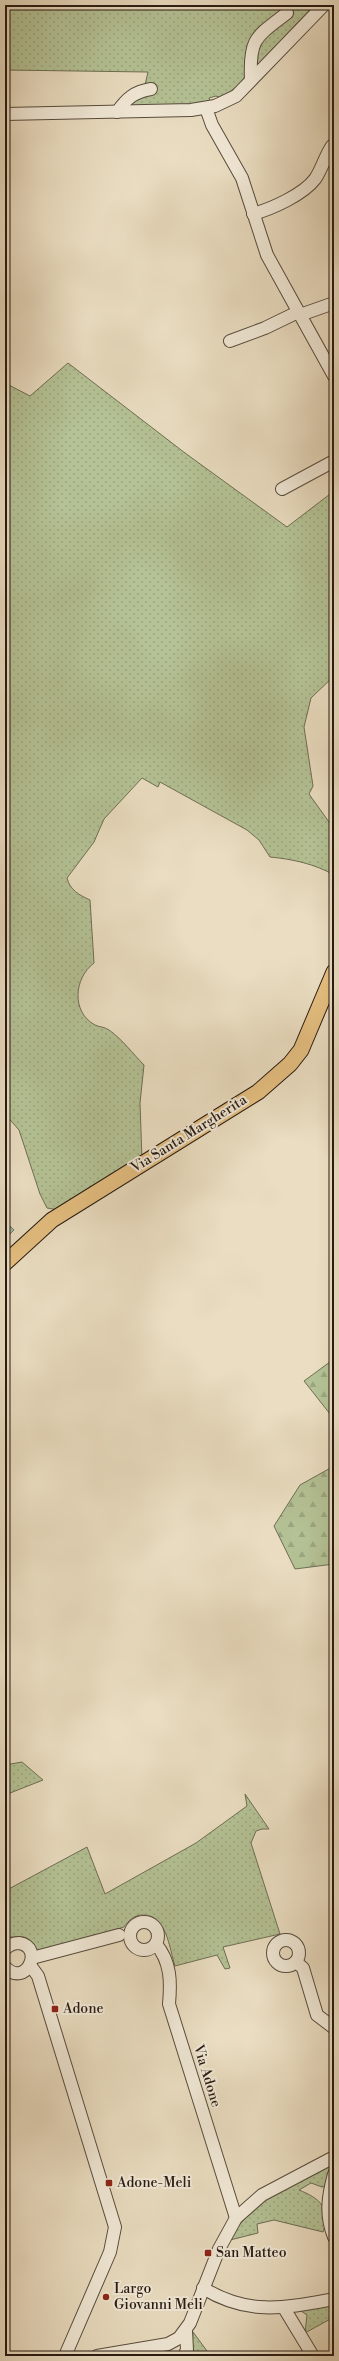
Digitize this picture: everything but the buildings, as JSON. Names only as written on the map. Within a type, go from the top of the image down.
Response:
[{"type":"main road","name":"Via Santa Margherita","points":[[5,1263],[52,1220],[258,1092],[275,1079],[300,1050],[334,972]]},
{"type":"street","points":[[5,114],[202,109],[236,96],[324,5]]},
{"type":"street","points":[[251,80],[252,49],[256,38],[287,13]]},
{"type":"street","points":[[117,112],[125,100],[136,92],[151,89]]},
{"type":"street","points":[[202,109],[242,178],[267,255],[334,376]]},
{"type":"street","points":[[253,214],[272,208],[309,185],[315,179],[333,146]]},
{"type":"street","points":[[230,341],[299,314],[334,303]]},
{"type":"street","points":[[282,489],[334,461]]},
{"type":"street","points":[[5,1967],[13,1973],[23,1972],[31,1962],[119,1935]]},
{"type":"street","points":[[5,1950],[10,1945],[20,1944],[29,1949],[31,1962],[38,1976],[47,2004],[115,2227],[110,2252],[65,2356]]},
{"type":"street","name":"Via Adone","points":[[156,1944],[165,1957],[172,1980],[170,2004],[236,2218]]},
{"type":"street","points":[[296,1962],[303,1968],[317,2014],[334,2028]]},
{"type":"street","points":[[184,2356],[187,2350],[186,2330],[219,2248],[236,2218],[262,2195],[334,2157]]},
{"type":"street","points":[[334,2174],[327,2200],[327,2211],[334,2237]]},
{"type":"street","points":[[203,2288],[219,2298],[252,2308],[284,2308],[334,2298]]},
{"type":"street","points":[[284,2308],[313,2356]]},
{"type":"street","points":[[97,2356],[168,2344],[186,2330]]},
{"type":"green space","points":[[5,5],[314,5],[254,69],[257,44],[292,14],[293,10],[289,8],[275,14],[276,17],[255,34],[250,64],[247,72],[238,86],[230,92],[219,97],[216,96],[209,98],[210,101],[196,104],[128,107],[136,97],[154,94],[156,84],[145,85],[148,72],[5,70]]},
{"type":"green space","points":[[68,363],[185,453],[287,527],[334,491],[334,676],[311,698],[304,727],[313,786],[309,794],[334,829],[334,875],[327,871],[303,863],[270,857],[259,840],[247,830],[160,782],[158,787],[142,778],[104,819],[94,842],[67,878],[70,886],[76,892],[90,900],[94,963],[87,969],[82,977],[78,995],[79,1004],[87,1019],[95,1025],[107,1029],[114,1034],[144,1065],[140,1103],[142,1160],[59,1210],[47,1208],[40,1194],[19,1130],[5,1114],[5,383],[30,396]]},
{"type":"green space","points":[[334,1359],[334,1419],[304,1381]]},
{"type":"green space","points":[[334,1466],[334,1564],[295,1569],[274,1526],[300,1485]]},
{"type":"green space","points":[[22,1762],[43,1780],[5,1795],[5,1765]]},
{"type":"green space","points":[[245,1794],[269,1829],[256,1831],[251,1843],[280,1934],[223,1947],[230,1968],[225,1969],[217,1955],[175,1966],[166,1933],[157,1920],[150,1916],[136,1916],[124,1927],[37,1951],[33,1944],[25,1937],[9,1937],[5,1935],[5,1891],[87,1847],[105,1894],[196,1843],[247,1806]]},
{"type":"green space","points":[[334,2163],[327,2186],[322,2187],[311,2183],[299,2190],[318,2200],[325,2210],[326,2216],[323,2232],[274,2220],[257,2224],[258,2233],[230,2240],[249,2214],[262,2203],[275,2194]]},
{"type":"green space","points":[[334,2302],[334,2317],[305,2333],[307,2315],[301,2311]]},
{"type":"green space","points":[[193,2332],[207,2351],[208,2356],[191,2356]]},
{"type":"water","points":[[5,1221],[14,1230],[9,1235],[5,1231]]},
{"type":"place","name":"Adone","points":[[55,2009]]},
{"type":"place","name":"Adone-Meli","points":[[109,2183]]},
{"type":"place","name":"San Matteo","points":[[208,2253]]},
{"type":"place","name":"Largo Giovanni Meli","points":[[106,2297]]}]
